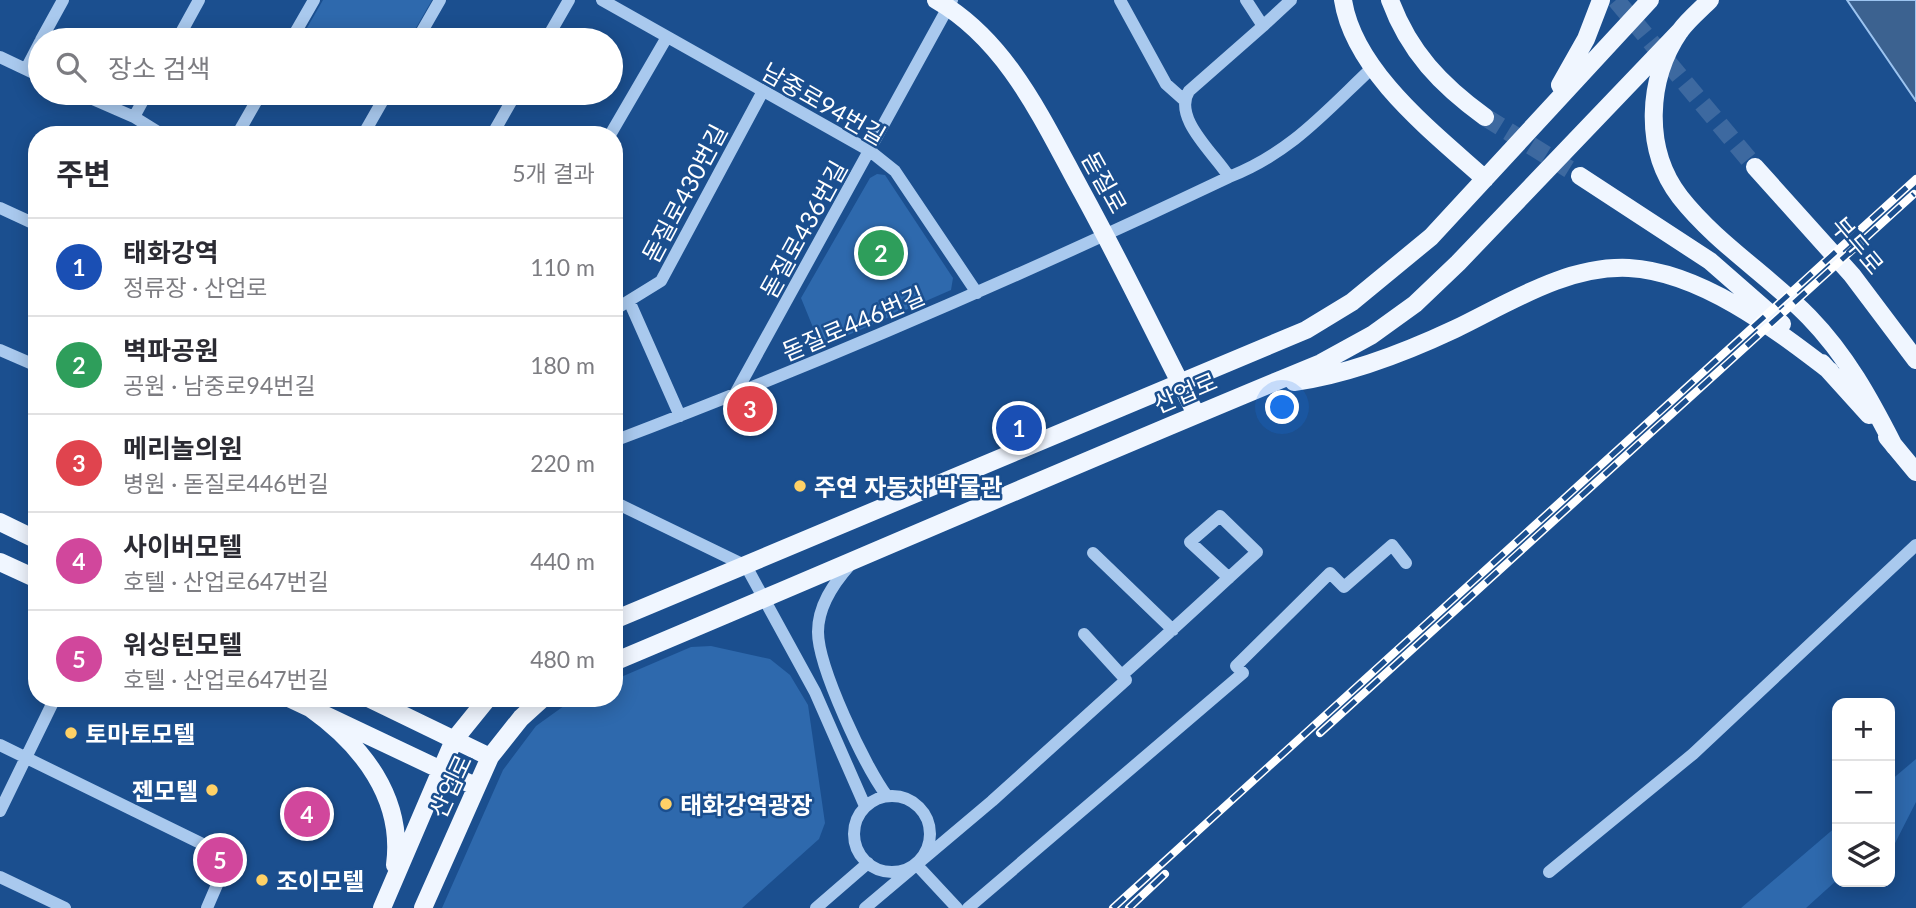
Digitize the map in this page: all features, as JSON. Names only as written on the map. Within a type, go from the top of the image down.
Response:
[{"type":"main road","points":[[1343,0],[1348,23],[1373,66],[1408,107],[1485,179]]},
{"type":"main road","points":[[1390,0],[1399,27],[1420,59],[1448,89],[1485,117]]},
{"type":"main road","points":[[1532,128],[1571,67],[1601,0]]},
{"type":"main road","name":"산업로","points":[[623,616],[1306,330],[1392,273],[1431,237],[1650,0]]},
{"type":"main road","name":"산업로","points":[[623,658],[1321,363],[1362,340],[1415,304],[1458,263],[1710,0]]},
{"type":"main road","name":"돋질로","points":[[946,2],[970,23],[1027,91],[1106,236],[1196,414]]},
{"type":"main road","points":[[1681,30],[1662,66],[1654,103],[1655,139],[1668,176],[1695,214],[1785,294],[1835,346],[1862,385],[1894,446]]},
{"type":"main road","name":"부두로","points":[[1755,167],[1852,275],[1916,360]]},
{"type":"main road","points":[[1580,176],[1710,261],[1753,296],[1830,371],[1916,472]]},
{"type":"main road","points":[[1266,385],[1333,375],[1365,365],[1420,344],[1561,279],[1619,268],[1653,272],[1676,279],[1729,302],[1757,317],[1830,371]]},
{"type":"main road","points":[[0,523],[28,536]]},
{"type":"main road","points":[[0,562],[28,575]]},
{"type":"main road","points":[[386,707],[489,757]]},
{"type":"main road","name":"산업로","points":[[382,908],[454,740],[481,707]]},
{"type":"main road","name":"산업로","points":[[423,908],[489,757],[533,707]]},
{"type":"main road","points":[[310,708],[475,786]]},
{"type":"main road","points":[[310,708],[355,744],[379,780],[394,819],[396,861],[392,883]]},
{"type":"street","points":[[48,28],[63,0]]},
{"type":"street","points":[[184,28],[199,0]]},
{"type":"street","points":[[298,28],[314,0]]},
{"type":"street","points":[[424,28],[440,0]]},
{"type":"street","points":[[553,28],[569,0]]},
{"type":"street","name":"남중로94번길","points":[[602,0],[870,151],[895,171],[977,293]]},
{"type":"street","points":[[1120,0],[1166,84],[1184,100]]},
{"type":"street","points":[[1246,0],[1263,26]]},
{"type":"street","points":[[1229,177],[1185,115],[1184,100],[1189,91],[1291,0]]},
{"type":"street","name":"돋질로436번길","points":[[734,396],[870,151],[946,2]]},
{"type":"street","points":[[615,126],[667,37]]},
{"type":"street","points":[[0,57],[26,69],[28,65]]},
{"type":"street","name":"돋질로446번길","points":[[623,438],[734,396],[977,293],[1106,236],[1276,155],[1311,129],[1373,66]]},
{"type":"street","name":"돋질로430번길","points":[[623,306],[661,281],[762,91]]},
{"type":"street","points":[[106,105],[148,126]]},
{"type":"street","points":[[134,117],[141,105]]},
{"type":"street","points":[[242,126],[254,105]]},
{"type":"street","points":[[368,126],[380,105]]},
{"type":"street","points":[[497,126],[509,105]]},
{"type":"street","points":[[0,208],[28,221]]},
{"type":"street","points":[[630,303],[680,416]]},
{"type":"street","points":[[0,349],[28,362]]},
{"type":"street","points":[[623,506],[746,566],[815,692],[865,806]]},
{"type":"street","points":[[1122,676],[1173,630],[1229,578],[1257,552],[1220,516],[1190,542],[1229,578]]},
{"type":"street","points":[[968,908],[1090,801],[1210,704],[1243,673],[1236,666],[1329,573],[1344,587],[1392,545],[1405,563]]},
{"type":"street","points":[[1549,872],[1693,754],[1916,545]]},
{"type":"street","points":[[1093,553],[1173,630]]},
{"type":"street","points":[[854,560],[827,596],[819,622],[819,649],[861,750],[874,778],[887,796]]},
{"type":"street","points":[[866,907],[992,802],[1126,680],[1084,634]]},
{"type":"street","points":[[0,811],[51,707]]},
{"type":"street","points":[[0,745],[229,857],[207,908]]},
{"type":"street","points":[[887,796],[911,800],[927,819],[929,843],[916,864],[892,872],[868,863],[854,842],[857,817],[865,806],[887,796]]},
{"type":"street","points":[[816,908],[868,863]]},
{"type":"street","points":[[916,864],[957,908]]},
{"type":"street","points":[[0,877],[65,908]]},
{"type":"shaded area","points":[[323,0],[432,0],[416,28],[307,28]]},
{"type":"shaded area","points":[[1847,0],[1916,0],[1916,101]]},
{"type":"shaded area","points":[[877,174],[885,175],[953,278],[951,290],[821,347],[801,298],[870,178]]},
{"type":"shaded area","name":"태화강역광장","points":[[711,646],[770,659],[790,675],[808,705],[825,823],[819,839],[742,908],[442,908],[503,770],[536,726],[562,707],[623,707],[623,676],[691,647]]},
{"type":"shaded area","points":[[1916,759],[1916,802],[1895,843],[1895,824],[1895,777]]},
{"type":"shaded area","points":[[1832,830],[1832,885],[1806,908],[1741,908]]},
{"type":"tunnel","points":[[1616,0],[1755,167]]},
{"type":"tunnel","points":[[1485,117],[1580,176]]},
{"type":"railway","points":[[1113,908],[1916,179]]},
{"type":"railway","points":[[1320,733],[1914,194]]},
{"type":"railway","points":[[1129,908],[1165,874]]},
{"type":"place","name":"벽파공원","points":[[881,253]]},
{"type":"place","name":"메리놀의원","points":[[750,409]]},
{"type":"place","name":"태화강역","points":[[1019,428]]},
{"type":"place","name":"주연 자동차 박물관","points":[[800,486]]},
{"type":"place","name":"토마토모텔","points":[[71,733]]},
{"type":"place","name":"젠모텔","points":[[212,790]]},
{"type":"place","name":"태화강역광장","points":[[666,804]]},
{"type":"place","name":"사이버모텔","points":[[307,814]]},
{"type":"place","name":"워싱턴모텔","points":[[220,860]]},
{"type":"place","name":"조이모텔","points":[[262,880]]}]
